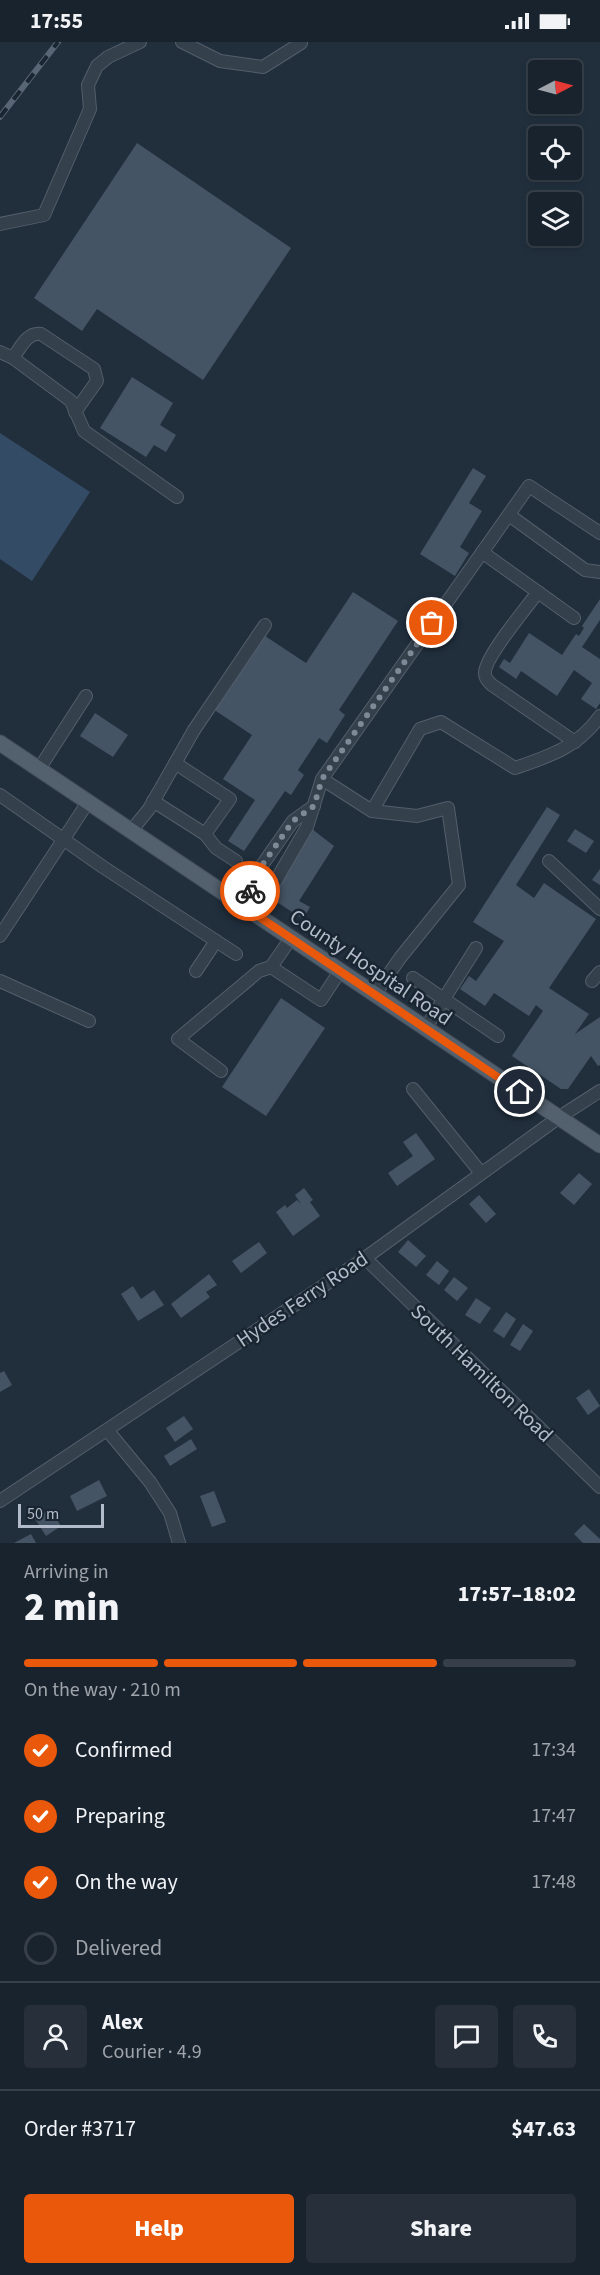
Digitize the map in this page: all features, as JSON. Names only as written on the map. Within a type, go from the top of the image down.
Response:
[{"type":"main road","name":"County Hospital Road","points":[[0,743],[131,831],[245,900],[291,938],[600,1145]]},
{"type":"street","points":[[0,224],[44,215],[90,109],[88,85],[97,66],[108,57],[140,42]]},
{"type":"street","points":[[182,42],[220,61],[263,67],[301,43]]},
{"type":"street","points":[[13,358],[27,338],[36,333],[94,369],[97,381],[75,412]]},
{"type":"street","points":[[0,352],[13,358],[71,401],[84,431],[177,497]]},
{"type":"street","points":[[245,900],[271,888],[307,827],[322,779],[529,486],[600,533]]},
{"type":"street","points":[[509,514],[585,570],[600,572]]},
{"type":"street","points":[[482,552],[574,618]]},
{"type":"street","points":[[538,592],[490,657],[484,673],[492,685],[575,742]]},
{"type":"street","points":[[131,831],[153,801],[194,730],[265,625]]},
{"type":"street","points":[[39,769],[86,696]]},
{"type":"street","points":[[372,811],[420,729],[441,722],[515,768],[559,753],[590,731],[600,716]]},
{"type":"street","points":[[175,763],[230,799],[206,834]]},
{"type":"street","points":[[322,779],[372,811],[417,816],[448,808],[459,885],[400,958],[375,994]]},
{"type":"street","points":[[0,795],[236,954]]},
{"type":"street","points":[[153,801],[206,834],[216,848],[236,861]]},
{"type":"street","points":[[0,936],[88,802]]},
{"type":"street","points":[[245,900],[249,884],[293,821],[314,806]]},
{"type":"street","points":[[549,861],[600,909]]},
{"type":"street","points":[[221,1071],[178,1039],[259,971],[271,967],[291,938]]},
{"type":"street","points":[[196,971],[216,941]]},
{"type":"street","points":[[425,1029],[476,948]]},
{"type":"street","points":[[271,967],[321,1000],[340,971]]},
{"type":"street","points":[[413,978],[498,1036]]},
{"type":"street","points":[[0,981],[89,1021]]},
{"type":"street","points":[[413,1089],[481,1173]]},
{"type":"street","name":"Hydes Ferry Road","points":[[0,1501],[365,1258],[558,1118],[600,1091]]},
{"type":"street","name":"South Hamilton Road","points":[[365,1258],[600,1487]]},
{"type":"street","points":[[108,1431],[150,1482],[165,1505],[170,1513],[178,1543]]},
{"type":"water","points":[[0,433],[90,492],[32,581],[0,559]]},
{"type":"building","points":[[137,143],[291,248],[203,380],[97,309],[82,331],[34,298]]},
{"type":"building","points":[[132,377],[173,403],[160,425],[176,435],[166,452],[154,445],[146,457],[100,428]]},
{"type":"building","points":[[473,468],[486,476],[469,503],[482,511],[460,547],[469,553],[455,576],[420,554]]},
{"type":"building","points":[[353,592],[398,621],[339,710],[345,715],[327,743],[319,738],[298,770],[304,775],[291,795],[285,791],[244,851],[228,841],[255,800],[223,779],[252,735],[213,709],[262,634],[306,663]]},
{"type":"building","points":[[600,599],[600,620],[582,647],[600,659],[600,703],[596,709],[581,699],[592,683],[574,670],[557,696],[521,671],[516,679],[499,667],[504,659],[510,663],[529,633],[562,655],[576,634],[579,636],[584,628],[582,626]]},
{"type":"building","points":[[95,713],[128,735],[113,757],[80,736]]},
{"type":"building","points":[[547,807],[560,815],[516,885],[534,898],[544,883],[596,919],[549,988],[589,1014],[575,1034],[600,1017],[600,1065],[598,1066],[591,1056],[568,1089],[561,1089],[512,1056],[543,1011],[536,1005],[529,1016],[494,993],[485,1006],[460,989],[469,976],[476,981],[504,941],[473,922]]},
{"type":"building","points":[[312,829],[334,846],[299,901],[310,907],[303,919],[269,897]]},
{"type":"building","points":[[575,829],[594,841],[586,853],[567,841]]},
{"type":"building","points":[[600,869],[600,885],[592,880]]},
{"type":"building","points":[[281,998],[325,1028],[266,1116],[222,1087]]},
{"type":"building","points":[[416,1133],[435,1159],[397,1186],[388,1173],[413,1156],[403,1142]]},
{"type":"building","points":[[579,1173],[592,1184],[574,1205],[560,1193]]},
{"type":"building","points":[[304,1188],[313,1200],[310,1202],[320,1216],[293,1236],[276,1212],[285,1205],[287,1208],[297,1200],[301,1204],[295,1195]]},
{"type":"building","points":[[479,1195],[496,1214],[486,1223],[469,1204]]},
{"type":"building","points":[[408,1240],[426,1256],[416,1267],[398,1252]]},
{"type":"building","points":[[259,1242],[267,1253],[241,1273],[232,1261]]},
{"type":"building","points":[[437,1261],[449,1271],[439,1285],[426,1275]]},
{"type":"building","points":[[209,1274],[217,1285],[206,1292],[210,1297],[181,1318],[171,1304]]},
{"type":"building","points":[[454,1277],[468,1288],[457,1301],[444,1290]]},
{"type":"building","points":[[133,1286],[141,1299],[154,1290],[164,1305],[138,1321],[121,1294]]},
{"type":"building","points":[[476,1298],[491,1308],[480,1324],[465,1315]]},
{"type":"building","points":[[506,1312],[516,1319],[504,1338],[493,1331]]},
{"type":"building","points":[[523,1324],[533,1331],[520,1351],[510,1345]]},
{"type":"building","points":[[4,1371],[12,1385],[0,1392],[0,1373]]},
{"type":"building","points":[[589,1389],[600,1406],[588,1415],[576,1398]]},
{"type":"building","points":[[184,1416],[193,1429],[175,1442],[166,1428]]},
{"type":"building","points":[[191,1439],[197,1449],[170,1466],[164,1456]]},
{"type":"building","points":[[99,1480],[107,1496],[77,1511],[70,1496]]},
{"type":"building","points":[[214,1491],[226,1522],[212,1527],[200,1496]]},
{"type":"building","points":[[50,1509],[61,1526],[46,1536],[35,1519]]},
{"type":"building","points":[[584,1524],[600,1539],[600,1543],[583,1543],[574,1534]]},
{"type":"building","points":[[31,1534],[36,1543],[14,1543]]},
{"type":"railway","points":[[0,117],[58,42]]},
{"type":"way so far","points":[[250,891],[249,884],[293,821],[314,806],[322,779],[432,623]]},
{"type":"route","points":[[250,891],[251,897],[240,904],[520,1092]]}]
